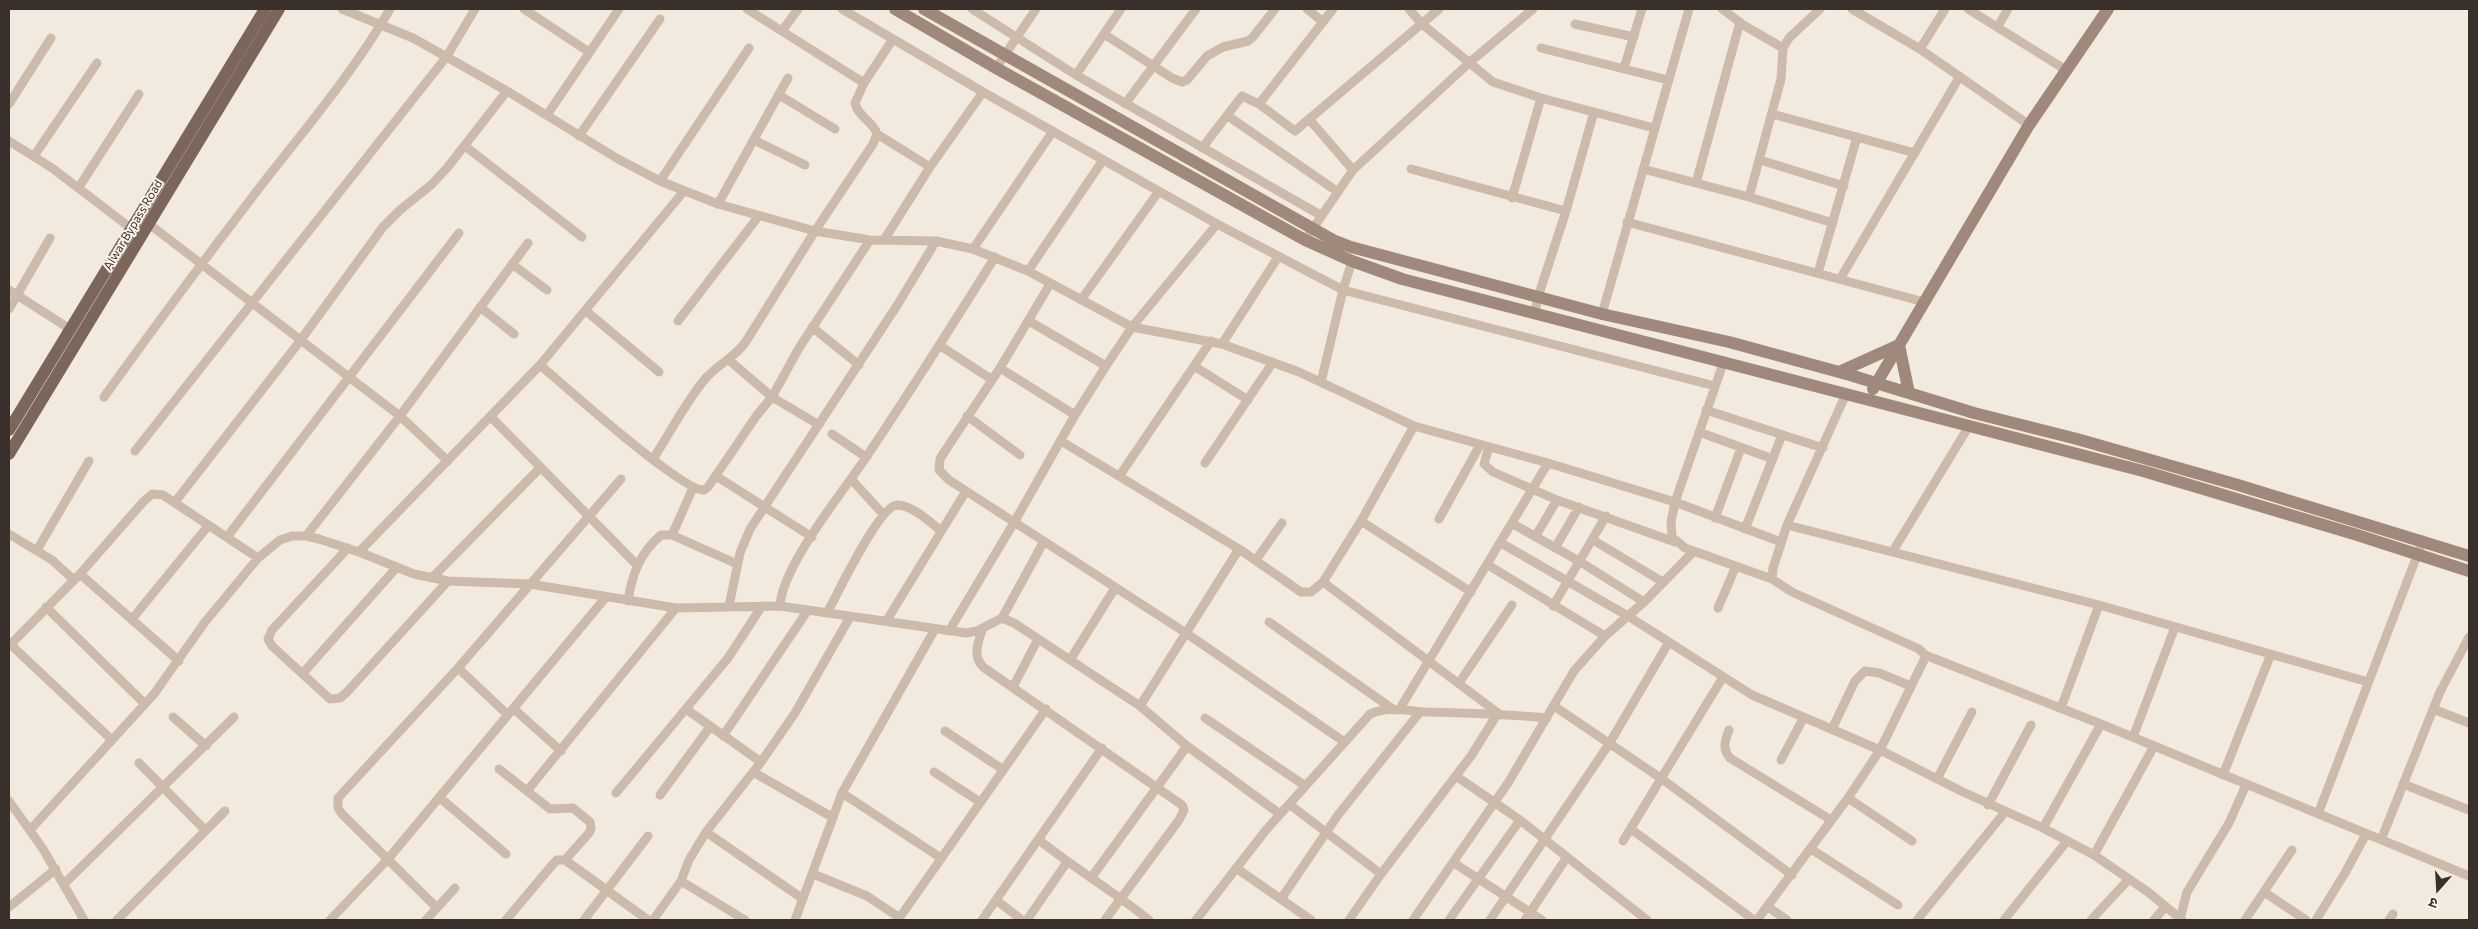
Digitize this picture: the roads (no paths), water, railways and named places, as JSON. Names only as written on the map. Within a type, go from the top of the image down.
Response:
[{"type":"main road","name":"Alwar Bypass Road","points":[[9,430],[12,416],[70,329],[265,9]]},
{"type":"main road","name":"Alwar Bypass Road","points":[[9,454],[279,9]]},
{"type":"main road","points":[[924,9],[1004,56],[1333,240],[1367,252],[1602,314],[1729,342],[1839,372],[1974,413],[2077,439],[2222,480],[2424,540],[2469,556]]},
{"type":"main road","points":[[1868,399],[2029,125],[2108,9]]},
{"type":"main road","points":[[900,10],[996,68],[1304,240],[1352,261],[1402,279],[1724,361],[2217,492],[2346,531],[2469,572]]},
{"type":"main road","points":[[1839,372],[1899,345]]},
{"type":"main road","points":[[1899,345],[1909,393]]},
{"type":"street","points":[[342,9],[381,24],[447,56],[579,136],[660,181],[718,204],[758,217],[815,231],[870,240],[936,241],[972,249],[1028,271],[1132,327],[1222,344],[1321,382],[1374,409],[1414,426],[1548,463],[1675,502],[1781,542]]},
{"type":"street","points":[[104,397],[201,264],[336,89],[390,9]]},
{"type":"street","points":[[135,451],[447,56],[475,9]]},
{"type":"street","points":[[547,115],[619,9]]},
{"type":"street","points":[[747,9],[864,83]]},
{"type":"street","points":[[782,31],[798,9]]},
{"type":"street","points":[[842,9],[983,92],[1217,224],[1343,290],[1715,386]]},
{"type":"street","points":[[972,9],[1125,104],[1322,216]]},
{"type":"street","points":[[996,68],[1036,9]]},
{"type":"street","points":[[1076,75],[1121,9]]},
{"type":"street","points":[[1125,104],[1196,9]]},
{"type":"street","points":[[1104,34],[1177,80],[1187,80],[1207,56],[1223,47],[1248,42],[1275,9]]},
{"type":"street","points":[[1306,9],[1322,21]]},
{"type":"street","points":[[1260,104],[1333,9]]},
{"type":"street","points":[[1409,9],[1422,24],[1493,82],[1541,98],[1654,128]]},
{"type":"street","points":[[1202,148],[1242,96],[1260,104],[1295,132],[1440,9]]},
{"type":"street","points":[[1304,240],[1353,170],[1468,63],[1533,9]]},
{"type":"street","points":[[1624,68],[1642,9]]},
{"type":"street","points":[[1602,314],[1688,9]]},
{"type":"street","points":[[1722,9],[1783,48]]},
{"type":"street","points":[[1749,197],[1783,68],[1783,48],[1789,38],[1820,9]]},
{"type":"street","points":[[1852,9],[1920,49],[2029,125]]},
{"type":"street","points":[[1920,49],[1946,9]]},
{"type":"street","points":[[1968,9],[2066,70]]},
{"type":"street","points":[[1998,26],[2008,9]]},
{"type":"street","points":[[529,10],[589,52]]},
{"type":"street","points":[[579,136],[660,20]]},
{"type":"street","points":[[1696,183],[1740,22]]},
{"type":"street","points":[[1575,24],[1634,37]]},
{"type":"street","points":[[9,104],[51,38]]},
{"type":"street","points":[[893,40],[857,96],[856,110],[876,129],[878,134],[930,167]]},
{"type":"street","points":[[660,181],[749,48]]},
{"type":"street","points":[[1541,48],[1668,80]]},
{"type":"street","points":[[34,156],[97,63]]},
{"type":"street","points":[[1840,279],[1960,76]]},
{"type":"street","points":[[718,204],[788,78]]},
{"type":"street","points":[[175,502],[300,342],[383,227],[400,210],[431,185],[465,146],[507,91]]},
{"type":"street","points":[[884,240],[930,167],[983,92]]},
{"type":"street","points":[[79,187],[139,94]]},
{"type":"street","points":[[779,95],[835,129]]},
{"type":"street","points":[[1512,198],[1541,98]]},
{"type":"street","points":[[1535,312],[1594,112]]},
{"type":"street","points":[[1772,114],[1915,153]]},
{"type":"street","points":[[1228,116],[1338,192]]},
{"type":"street","points":[[1310,119],[1353,170]]},
{"type":"street","points":[[972,249],[1054,131]]},
{"type":"street","points":[[653,459],[699,387],[713,370],[729,360],[745,343],[878,134]]},
{"type":"street","points":[[1818,273],[1857,137]]},
{"type":"street","points":[[754,140],[805,165]]},
{"type":"street","points":[[9,141],[79,187],[132,229]]},
{"type":"street","points":[[465,146],[582,237]]},
{"type":"street","points":[[1028,271],[1103,160]]},
{"type":"street","points":[[1760,160],[1844,186]]},
{"type":"street","points":[[1411,169],[1512,198],[1566,211]]},
{"type":"street","points":[[1643,169],[1749,197],[1833,223]]},
{"type":"street","points":[[359,552],[492,417],[540,365],[684,191]]},
{"type":"street","points":[[1081,300],[1159,191]]},
{"type":"street","points":[[678,321],[758,217]]},
{"type":"street","points":[[1627,222],[1924,302]]},
{"type":"street","points":[[149,224],[300,342],[400,416],[448,461]]},
{"type":"street","points":[[949,630],[1015,521],[1075,415],[1106,366],[1132,327],[1217,224]]},
{"type":"street","points":[[227,537],[459,233]]},
{"type":"street","points":[[9,309],[13,293],[50,238]]},
{"type":"street","points":[[540,365],[653,459],[694,488],[704,490],[772,397],[812,327],[870,240]]},
{"type":"street","points":[[729,606],[737,564],[744,542],[859,365],[936,241]]},
{"type":"street","points":[[306,536],[400,416],[528,243]]},
{"type":"street","points":[[780,606],[788,574],[996,257]]},
{"type":"street","points":[[1222,344],[1278,257]]},
{"type":"street","points":[[1321,382],[1343,290],[1352,261]]},
{"type":"street","points":[[512,264],[547,290]]},
{"type":"street","points":[[1050,284],[1000,368],[945,451],[938,465],[943,475],[1186,634],[1343,741]]},
{"type":"street","points":[[13,293],[70,329]]},
{"type":"street","points":[[480,307],[514,334]]},
{"type":"street","points":[[586,311],[659,372]]},
{"type":"street","points":[[1029,321],[1106,366]]},
{"type":"street","points":[[812,327],[859,365]]},
{"type":"street","points":[[1120,476],[1211,341]]},
{"type":"street","points":[[939,345],[991,379]]},
{"type":"street","points":[[729,360],[772,397],[819,425]]},
{"type":"street","points":[[1675,542],[1671,532],[1671,522],[1675,502],[1724,361]]},
{"type":"street","points":[[1205,463],[1273,362]]},
{"type":"street","points":[[1194,366],[1248,400]]},
{"type":"street","points":[[1000,368],[1075,415]]},
{"type":"street","points":[[1772,579],[1772,568],[1787,525],[1846,394]]},
{"type":"street","points":[[1706,410],[1823,448]]},
{"type":"street","points":[[967,416],[1020,455]]},
{"type":"street","points":[[492,417],[637,565]]},
{"type":"street","points":[[1061,441],[1239,549],[1301,592],[1311,592],[1323,582],[1361,521],[1414,426]]},
{"type":"street","points":[[1894,552],[1969,426]]},
{"type":"street","points":[[1699,432],[1773,458]]},
{"type":"street","points":[[832,434],[866,457]]},
{"type":"street","points":[[1745,529],[1782,435]]},
{"type":"street","points":[[1484,446],[1486,467],[1532,490],[1772,579],[1781,586],[1919,649],[1925,655],[2101,724],[2469,876]]},
{"type":"street","points":[[1439,519],[1484,446]]},
{"type":"street","points":[[1715,518],[1741,448]]},
{"type":"street","points":[[37,550],[89,462]]},
{"type":"street","points":[[1396,710],[1488,565],[1548,463]]},
{"type":"street","points":[[432,578],[540,468]]},
{"type":"street","points":[[716,476],[812,537]]},
{"type":"street","points":[[437,908],[342,814],[337,802],[342,794],[458,668],[621,479]]},
{"type":"street","points":[[851,480],[883,514]]},
{"type":"street","points":[[672,535],[694,488]]},
{"type":"street","points":[[886,620],[966,490]]},
{"type":"street","points":[[112,740],[10,645],[77,577],[147,497],[158,493],[175,502],[258,558]]},
{"type":"street","points":[[1535,537],[1557,500]]},
{"type":"street","points":[[827,613],[883,514],[890,507],[898,505],[908,508],[940,530]]},
{"type":"street","points":[[1555,548],[1579,507]]},
{"type":"street","points":[[1553,606],[1606,516]]},
{"type":"street","points":[[1361,521],[1470,592]]},
{"type":"street","points":[[1256,560],[1282,523]]},
{"type":"street","points":[[1513,524],[1579,561],[1644,602]]},
{"type":"street","points":[[1787,525],[2099,605],[2368,682]]},
{"type":"street","points":[[132,619],[208,526]]},
{"type":"street","points":[[9,534],[77,577],[132,619],[179,661]]},
{"type":"street","points":[[628,601],[632,574],[661,535],[672,535],[737,564]]},
{"type":"street","points":[[30,830],[145,704],[179,661],[205,622],[258,558],[280,540],[306,536],[348,548],[396,568],[448,581],[530,584],[676,608],[780,606],[966,633],[983,628],[1002,618],[1044,541]]},
{"type":"street","points":[[1593,540],[1663,582]]},
{"type":"street","points":[[2318,814],[2424,540]]},
{"type":"street","points":[[1501,543],[1628,616],[1752,695],[1880,750],[1988,805],[2043,828],[2094,855],[2181,919],[2187,892],[2229,823],[2246,785]]},
{"type":"street","points":[[348,548],[270,634],[268,639],[272,646],[330,699],[340,698],[448,581]]},
{"type":"street","points":[[1140,706],[1239,549]]},
{"type":"street","points":[[1413,920],[1495,803],[1574,671],[1605,636],[1644,602],[1694,551]]},
{"type":"street","points":[[1488,565],[1605,636]]},
{"type":"street","points":[[1718,608],[1736,566]]},
{"type":"street","points":[[302,673],[396,568]]},
{"type":"street","points":[[1323,582],[1498,713]]},
{"type":"street","points":[[1070,660],[1115,588]]},
{"type":"street","points":[[330,920],[388,859],[606,597]]},
{"type":"street","points":[[1459,683],[1512,605]]},
{"type":"street","points":[[2061,708],[2099,605]]},
{"type":"street","points":[[616,793],[728,658],[762,606]]},
{"type":"street","points":[[46,607],[145,704]]},
{"type":"street","points":[[527,791],[676,608]]},
{"type":"street","points":[[723,736],[808,610]]},
{"type":"street","points":[[653,920],[681,881],[689,860],[706,832],[761,762],[795,713],[850,617]]},
{"type":"street","points":[[1002,618],[1038,639],[1140,706],[1187,746],[1280,814]]},
{"type":"street","points":[[1269,622],[1396,710]]},
{"type":"street","points":[[2133,737],[2175,627]]},
{"type":"street","points":[[983,628],[976,653],[978,661],[1158,786],[1182,805],[1184,810],[1105,920]]},
{"type":"street","points":[[795,920],[842,793],[935,629]]},
{"type":"street","points":[[2381,840],[2433,709],[2469,637]]},
{"type":"street","points":[[1013,687],[1038,639]]},
{"type":"street","points":[[1490,920],[1609,744],[1669,642]]},
{"type":"street","points":[[2223,775],[2271,654]]},
{"type":"street","points":[[1631,829],[1756,920],[1768,907],[1811,849],[1880,750],[1923,665],[1925,655]]},
{"type":"street","points":[[458,668],[561,751]]},
{"type":"street","points":[[1832,729],[1855,681],[1865,671],[1872,671],[1912,686]]},
{"type":"street","points":[[1623,841],[1723,677]]},
{"type":"street","points":[[1554,706],[1662,779],[1792,874]]},
{"type":"street","points":[[686,708],[761,762]]},
{"type":"street","points":[[813,874],[867,896],[899,919],[1002,769],[1046,709]]},
{"type":"street","points":[[2433,709],[2469,723]]},
{"type":"street","points":[[1196,920],[1304,785],[1370,714],[1377,711],[1396,710],[1498,713],[1547,718]]},
{"type":"street","points":[[1281,899],[1326,831],[1420,712]]},
{"type":"street","points":[[1937,778],[1972,712]]},
{"type":"street","points":[[1350,920],[1381,874],[1456,776],[1498,713]]},
{"type":"street","points":[[174,717],[206,746]]},
{"type":"street","points":[[64,884],[234,717]]},
{"type":"street","points":[[1781,760],[1804,717]]},
{"type":"street","points":[[1205,718],[1304,785]]},
{"type":"street","points":[[2043,828],[2101,724]]},
{"type":"street","points":[[1988,805],[2031,725]]},
{"type":"street","points":[[660,795],[710,727]]},
{"type":"street","points":[[1729,730],[1725,750],[1730,758],[1832,820]]},
{"type":"street","points":[[945,731],[1002,769]]},
{"type":"street","points":[[1092,878],[1187,746]]},
{"type":"street","points":[[2094,855],[2154,746]]},
{"type":"street","points":[[982,920],[1102,748]]},
{"type":"street","points":[[139,762],[205,830]]},
{"type":"street","points":[[499,769],[550,809],[573,808],[590,822],[591,828],[589,833],[565,860]]},
{"type":"street","points":[[752,772],[832,817]]},
{"type":"street","points":[[934,772],[980,802]]},
{"type":"street","points":[[1456,776],[1520,820],[1647,920]]},
{"type":"street","points":[[2403,784],[2469,810]]},
{"type":"street","points":[[842,793],[941,858]]},
{"type":"street","points":[[439,797],[506,854]]},
{"type":"street","points":[[1848,798],[1912,841]]},
{"type":"street","points":[[1289,804],[1381,874]]},
{"type":"street","points":[[10,806],[30,830],[56,869],[84,920]]},
{"type":"street","points":[[118,920],[225,811]]},
{"type":"street","points":[[1917,920],[2005,812]]},
{"type":"street","points":[[1449,920],[1520,820]]},
{"type":"street","points":[[706,832],[803,899]]},
{"type":"street","points":[[2316,920],[2346,873],[2366,834]]},
{"type":"street","points":[[584,920],[648,836]]},
{"type":"street","points":[[1039,840],[1067,862],[1121,898],[1148,920]]},
{"type":"street","points":[[2004,920],[2067,841]]},
{"type":"street","points":[[1811,849],[1898,905]]},
{"type":"street","points":[[2245,920],[2292,850]]},
{"type":"street","points":[[1527,916],[1567,857]]},
{"type":"street","points":[[506,920],[557,860],[565,860],[648,920]]},
{"type":"street","points":[[1027,920],[1067,862]]},
{"type":"street","points":[[1454,862],[1506,897],[1527,916],[1542,920]]},
{"type":"street","points":[[1236,868],[1311,920]]},
{"type":"street","points":[[9,907],[56,869]]},
{"type":"street","points":[[2091,920],[2129,879]]},
{"type":"street","points":[[681,881],[744,920]]},
{"type":"street","points":[[426,920],[455,888]]},
{"type":"street","points":[[2264,892],[2306,920]]},
{"type":"street","points":[[996,900],[1022,920]]},
{"type":"street","points":[[1768,907],[1787,920]]},
{"type":"street","points":[[2154,920],[2165,907]]}]
